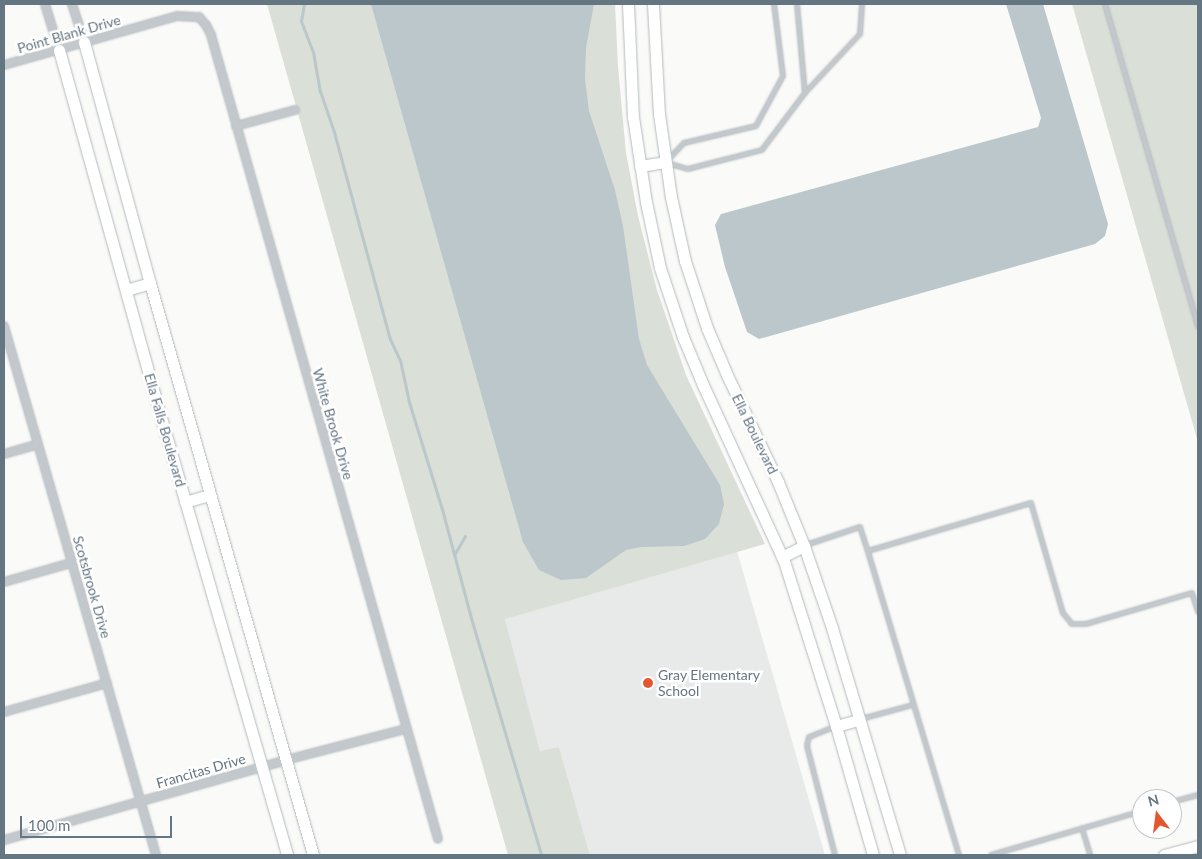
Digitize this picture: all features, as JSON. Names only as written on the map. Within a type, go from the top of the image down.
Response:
[{"type":"main road","name":"Ella Boulevard","points":[[628,4],[630,83],[640,166],[652,236],[670,300],[703,385],[755,493],[782,557],[836,726],[873,855]]},
{"type":"main road","name":"Ella Boulevard","points":[[654,4],[656,73],[666,162],[679,238],[694,292],[727,375],[778,482],[804,546],[900,855]]},
{"type":"main road","name":"Ella Falls Boulevard","points":[[84,42],[150,283],[313,855]]},
{"type":"main road","name":"Ella Falls Boulevard","points":[[59,50],[185,502],[287,855]]},
{"type":"main road","points":[[640,166],[666,162]]},
{"type":"main road","points":[[126,290],[150,283]]},
{"type":"main road","points":[[185,502],[210,495]]},
{"type":"main road","points":[[782,557],[804,546]]},
{"type":"main road","points":[[836,726],[859,720]]},
{"type":"main road","points":[[1164,855],[1198,846]]},
{"type":"street","name":"Ella Falls Boulevard","points":[[45,4],[59,50]]},
{"type":"street","name":"Ella Falls Boulevard","points":[[72,4],[84,42]]},
{"type":"street","name":"Point Blank Drive","points":[[4,66],[176,16],[199,17]]},
{"type":"street","name":"White Brook Drive","points":[[199,17],[211,35],[438,839]]},
{"type":"street","points":[[236,126],[295,110]]},
{"type":"street","name":"Scotsbrook Drive","points":[[4,326],[156,855]]},
{"type":"street","points":[[4,454],[38,444]]},
{"type":"street","points":[[4,582],[71,563]]},
{"type":"street","points":[[4,712],[107,683]]},
{"type":"street","name":"Francitas Drive","points":[[4,840],[142,802],[262,766],[406,729]]},
{"type":"lane","points":[[774,4],[783,76],[756,126],[684,143],[666,162],[688,169],[762,150],[805,93],[860,34],[862,4]]},
{"type":"lane","points":[[796,4],[805,93]]},
{"type":"lane","points":[[1105,4],[1198,327]]},
{"type":"lane","points":[[868,551],[1031,503],[1063,613],[1072,624],[1086,624],[1192,593],[1198,612]]},
{"type":"lane","points":[[804,546],[860,527],[959,855]]},
{"type":"lane","points":[[859,720],[913,705]]},
{"type":"lane","points":[[835,855],[807,746],[809,737],[836,726]]},
{"type":"lane","points":[[1182,799],[1198,795]]},
{"type":"lane","points":[[992,855],[1132,814]]},
{"type":"lane","points":[[1082,828],[1090,855]]},
{"type":"shaded area","points":[[267,4],[615,4],[618,67],[626,153],[638,216],[657,290],[686,375],[765,544],[505,619],[540,751],[559,747],[590,855],[508,855]]},
{"type":"shaded area","points":[[371,4],[594,4],[586,48],[585,79],[589,111],[615,190],[623,226],[639,339],[647,365],[720,485],[724,504],[719,524],[705,539],[684,546],[641,547],[626,550],[586,578],[561,580],[539,570],[523,542]]},
{"type":"shaded area","points":[[1006,4],[1043,4],[1108,224],[1105,236],[1095,244],[759,339],[747,332],[725,267],[715,225],[721,214],[1038,127],[1041,118]]},
{"type":"shaded area","points":[[1072,4],[1198,4],[1198,442]]},
{"type":"shaded area","name":"Gray Elementary School","points":[[737,551],[825,855],[590,855],[559,747],[540,752],[505,619]]},
{"type":"waterway","points":[[304,4],[301,21],[313,52],[320,91],[334,132],[390,339],[400,360],[409,402],[442,509],[471,618],[541,855]]},
{"type":"waterway","points":[[454,555],[465,536]]},
{"type":"place","name":"Gray Elementary School","points":[[648,683]]}]
